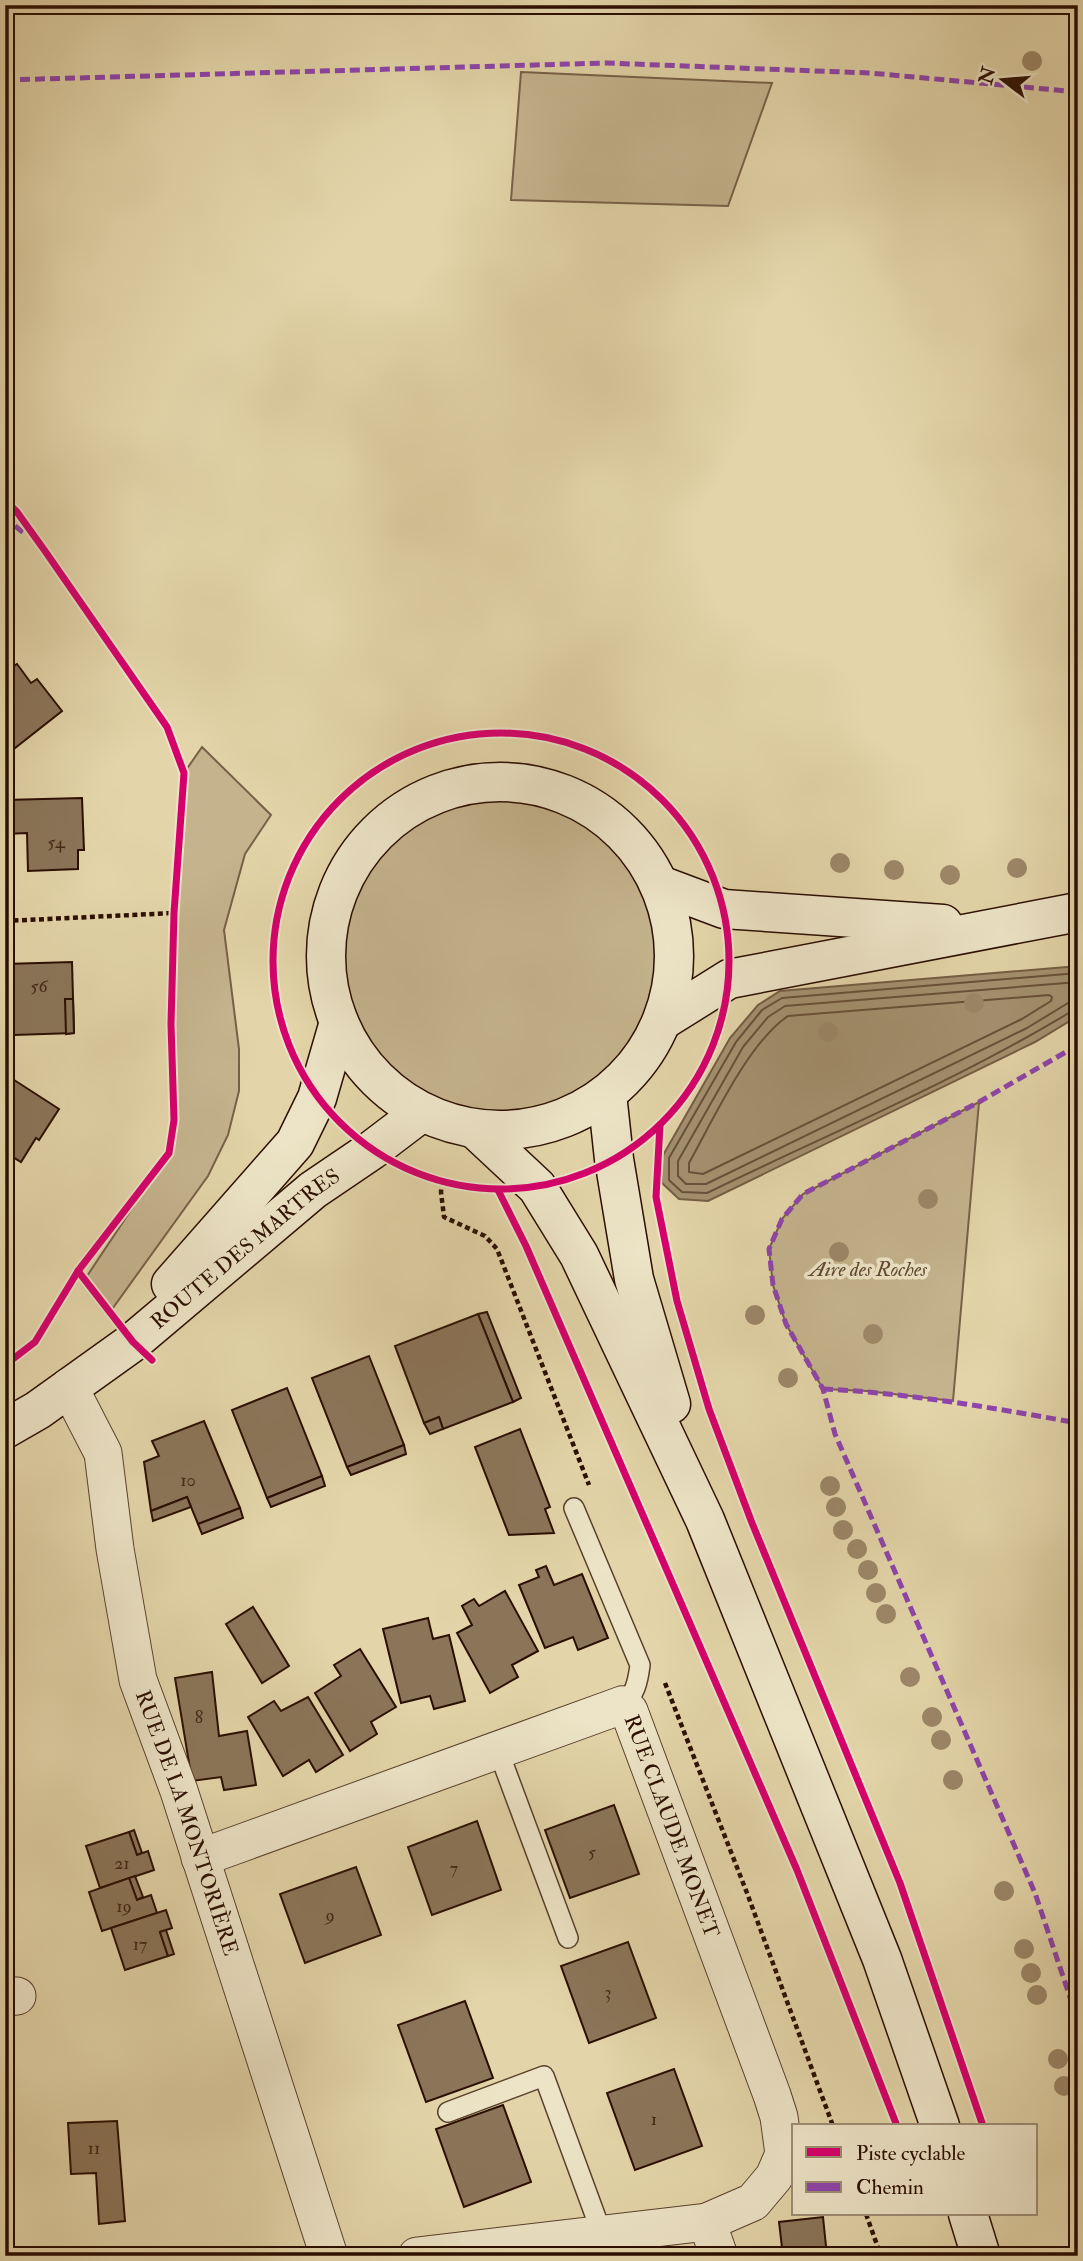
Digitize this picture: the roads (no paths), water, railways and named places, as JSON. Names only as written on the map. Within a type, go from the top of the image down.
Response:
[{"type":"main road","points":[[503,781],[546,787],[587,803],[630,839],[660,886],[673,930],[674,976],[662,1021],[639,1061],[607,1094],[566,1118],[522,1130],[475,1129],[422,1112],[388,1090],[359,1059],[339,1022],[326,971],[330,918],[349,868],[382,827],[418,802],[459,786],[503,781]]},
{"type":"main road","points":[[660,886],[724,909],[997,928]]},
{"type":"main road","points":[[662,1021],[729,979],[1078,912]]},
{"type":"main road","name":"ROUTE DES MARTRES","points":[[69,1387],[127,1333],[295,1143],[317,1098],[339,1022]]},
{"type":"main road","points":[[607,1094],[614,1159],[634,1279],[705,1520]]},
{"type":"main road","name":"ROUTE DES MARTRES","points":[[5,1429],[38,1410],[133,1342],[313,1190],[422,1112]]},
{"type":"main road","points":[[475,1129],[537,1187],[579,1255],[705,1520],[882,1959],[939,2124]]},
{"type":"main road","points":[[969,2216],[981,2256]]},
{"type":"street","name":"RUE DE LA MONTORIÈRE","points":[[69,1387],[103,1452],[115,1549],[138,1681],[179,1791],[329,2256]]},
{"type":"street","name":"RUE CLAUDE MONET","points":[[200,1858],[622,1705],[629,1711],[779,2117],[784,2154],[774,2177],[753,2202],[713,2239],[602,2234],[417,2256]]},
{"type":"lane","points":[[574,1508],[640,1665],[630,1700],[622,1705]]},
{"type":"lane","points":[[498,1750],[568,1938]]},
{"type":"lane","points":[[448,2112],[544,2076],[602,2234]]},
{"type":"water","points":[[1078,966],[1078,1016],[1035,1042],[708,1201],[679,1199],[662,1183],[662,1157],[730,1038],[758,1005],[780,991]]},
{"type":"park label","name":"Aire des Roches","points":[[868,1269]]}]
